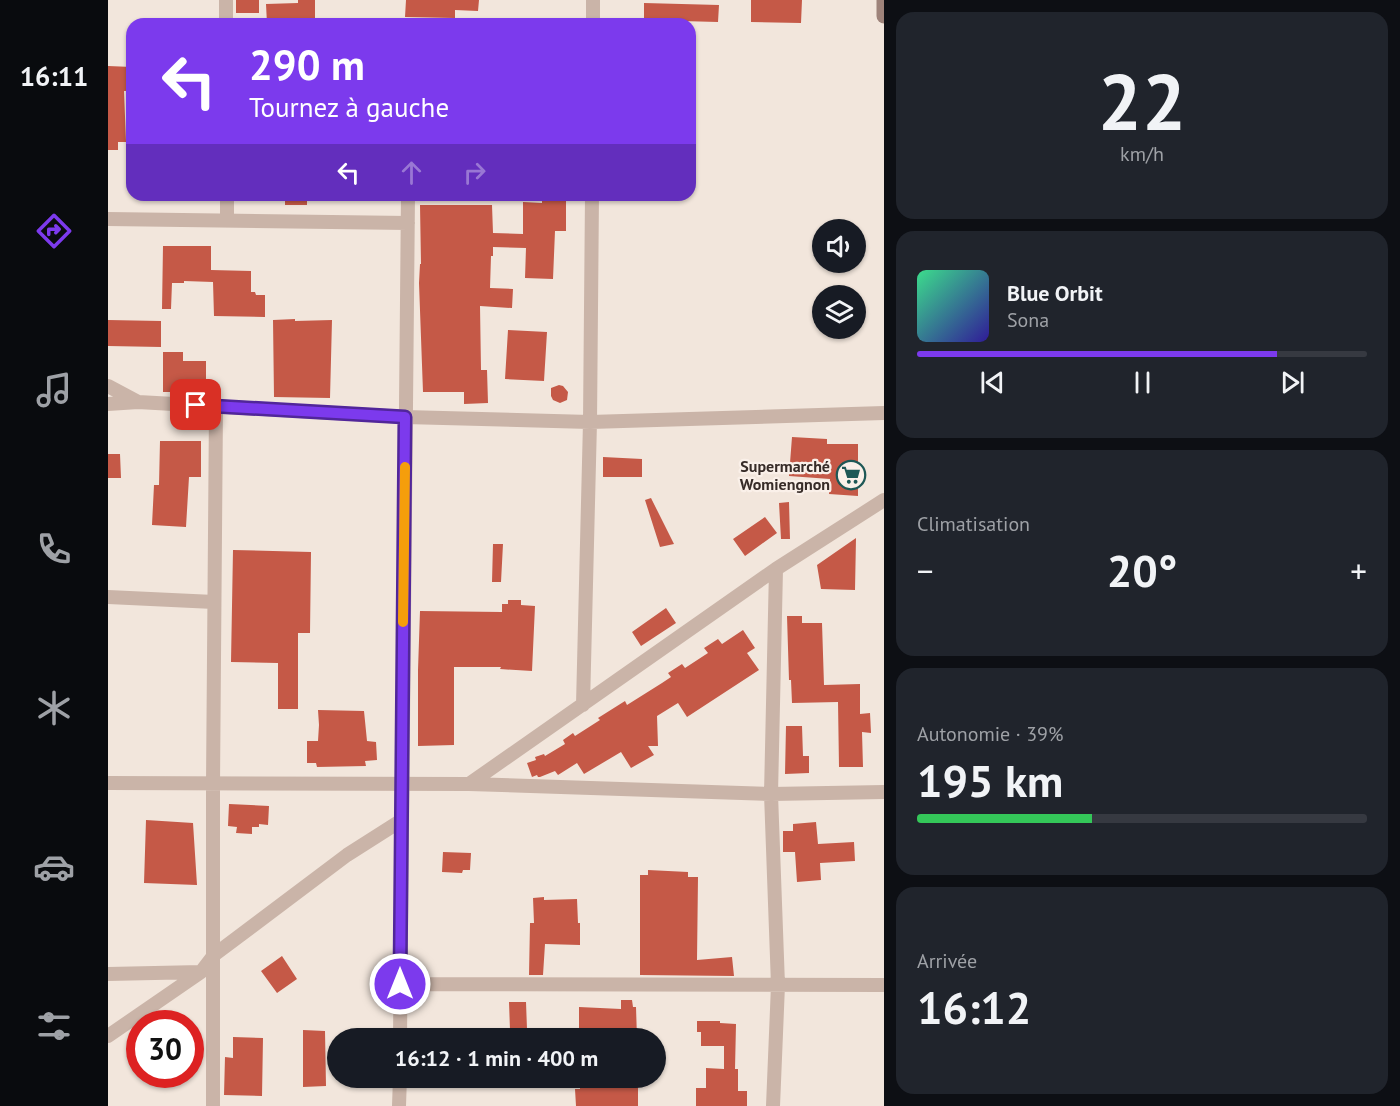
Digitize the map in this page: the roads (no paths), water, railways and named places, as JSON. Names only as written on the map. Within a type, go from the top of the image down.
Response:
[{"type":"main road","points":[[884,0],[884,16]]},
{"type":"street","points":[[226,0],[226,18]]},
{"type":"street","points":[[593,0],[593,18]]},
{"type":"street","points":[[227,201],[227,220]]},
{"type":"street","points":[[400,1028],[408,201]]},
{"type":"street","points":[[583,705],[590,422],[592,201]]},
{"type":"street","points":[[108,219],[408,223]]},
{"type":"street","points":[[108,386],[138,402]]},
{"type":"street","points":[[108,404],[138,402],[405,417],[590,422],[884,413]]},
{"type":"street","points":[[213,1106],[216,407]]},
{"type":"street","points":[[468,784],[776,569],[884,500]]},
{"type":"street","points":[[773,1106],[778,985],[771,794],[776,569]]},
{"type":"street","points":[[108,597],[214,602]]},
{"type":"street","points":[[108,783],[468,784],[771,794],[884,792]]},
{"type":"street","points":[[108,1036],[201,972],[214,955],[347,855],[402,820]]},
{"type":"street","points":[[108,974],[201,972]]},
{"type":"street","points":[[400,984],[884,985]]},
{"type":"street","points":[[399,1106],[400,1088]]},
{"type":"place","name":"Supermarché Womiengnon","points":[[851,475]]}]
